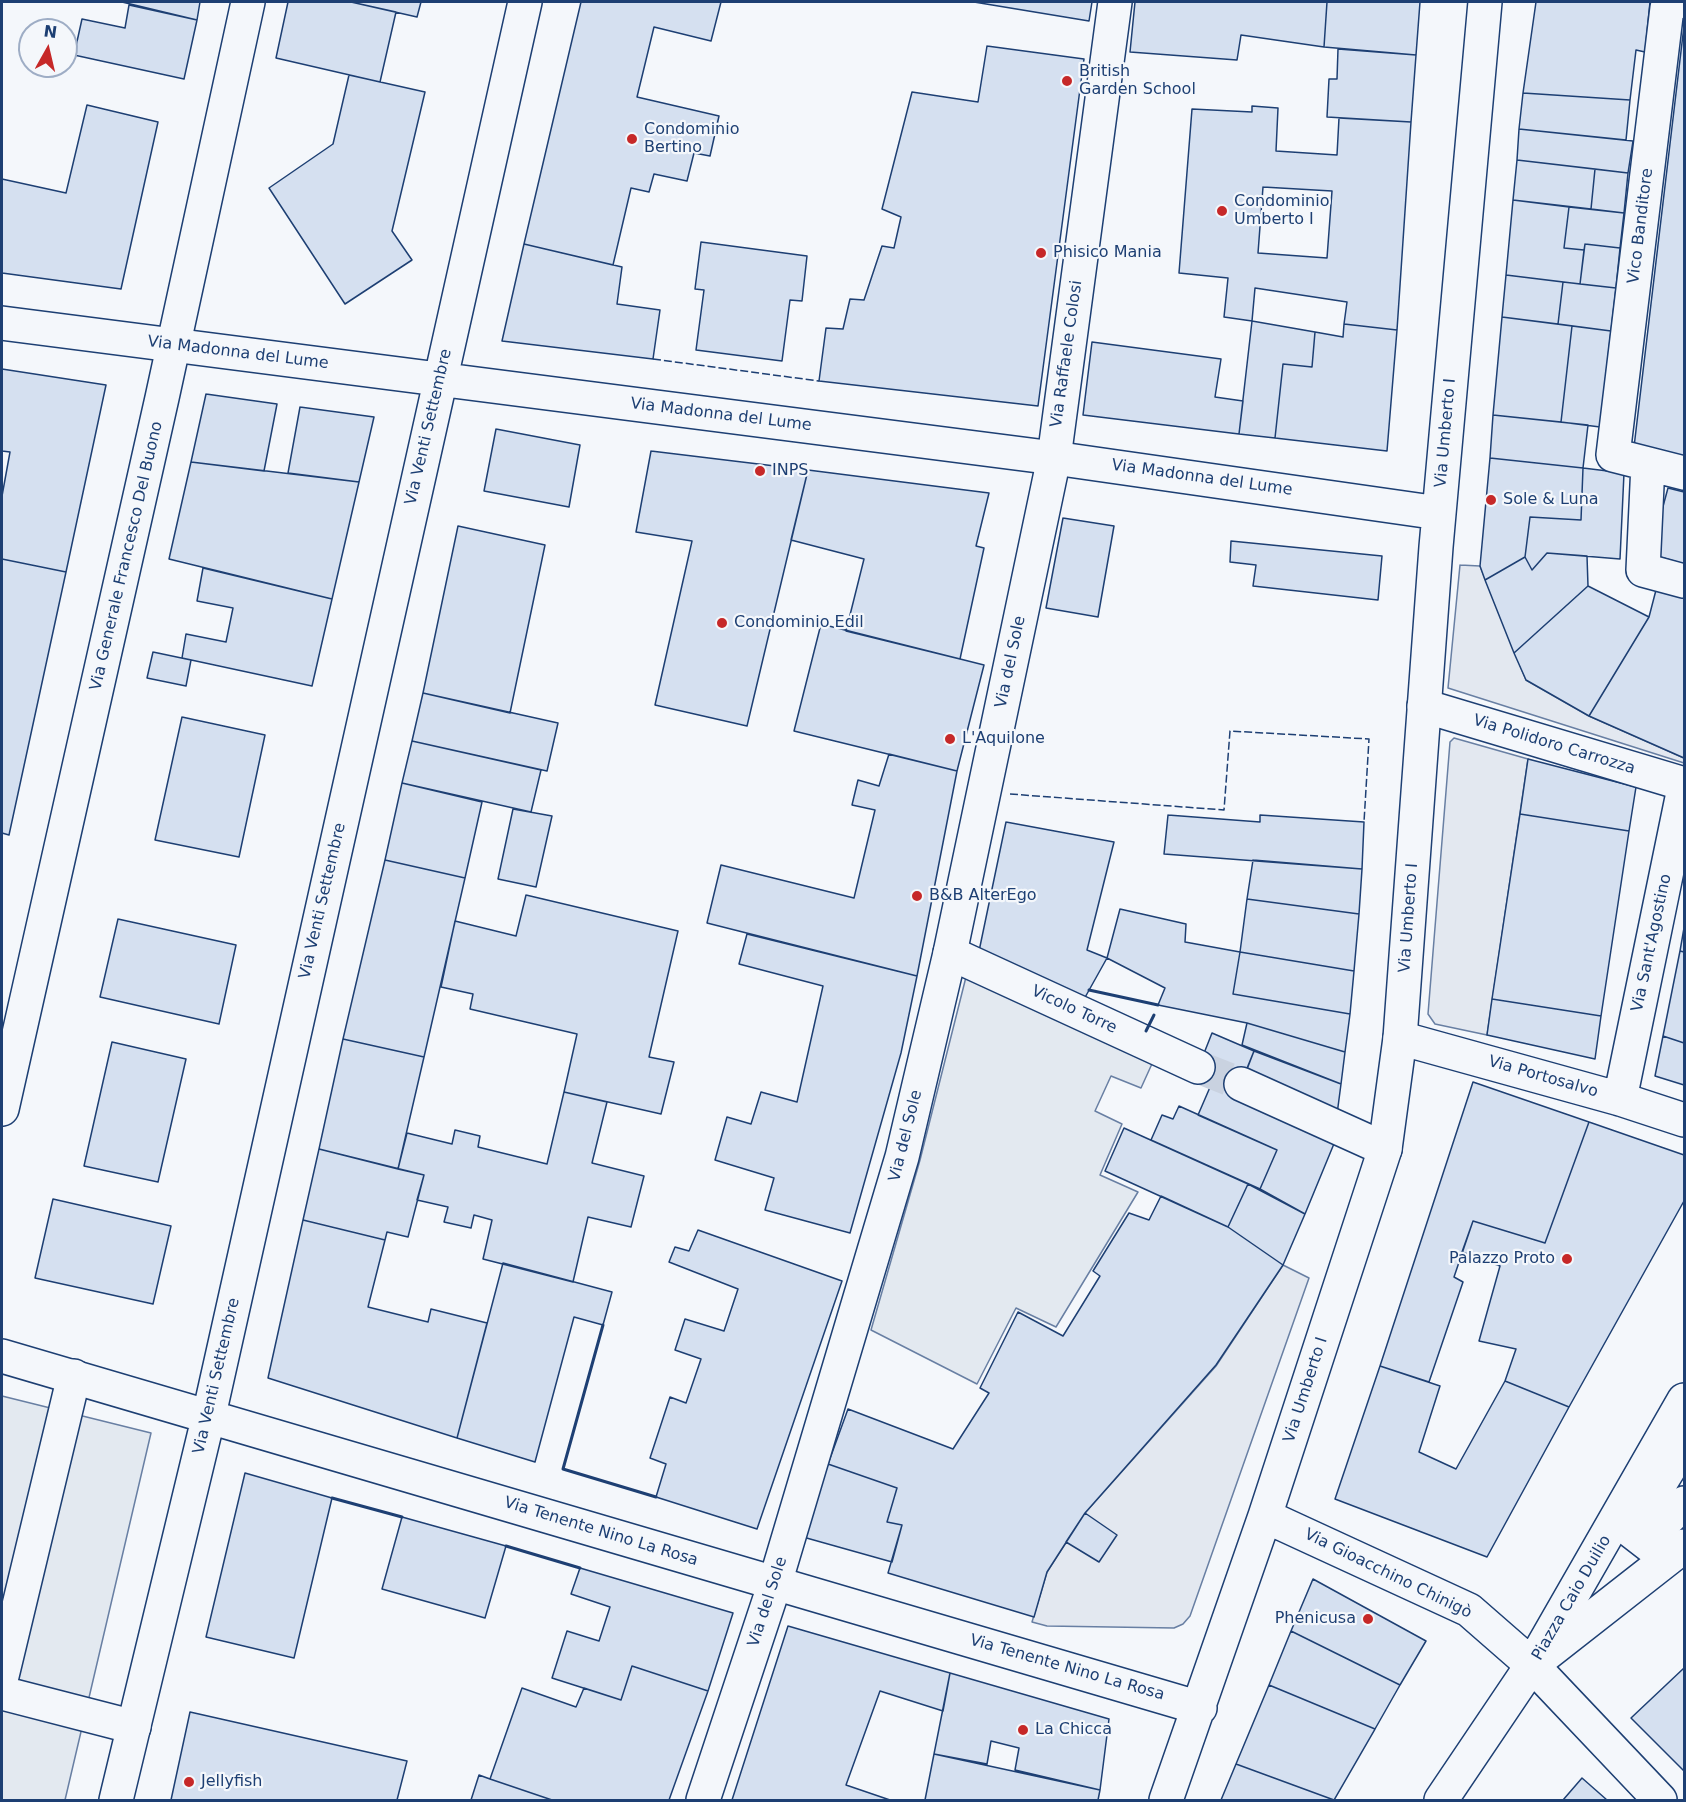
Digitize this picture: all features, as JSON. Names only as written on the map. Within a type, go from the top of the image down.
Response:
[{"type":"street","name":"Via Generale Francesco Del Buono","points":[[2,1109],[248,2]]},
{"type":"street","name":"Via Venti Settembre","points":[[116,1800],[209,1415],[525,2]]},
{"type":"street","name":"Via Raffaele Colosi","points":[[1054,458],[1115,2]]},
{"type":"street","name":"Via Umberto I","points":[[1166,1800],[1200,1708],[1265,1516],[1385,1149],[1400,1038],[1439,513],[1485,2]]},
{"type":"street","name":"Vico Banditore","points":[[1648,464],[1613,455],[1667,8],[1677,2]]},
{"type":"street","name":"Via Madonna del Lume","points":[[2,323],[1054,458],[1439,513]]},
{"type":"street","name":"Via del Sole","points":[[703,1800],[775,1584],[902,1157],[950,953],[1054,458]]},
{"type":"street","points":[[1684,473],[1648,464],[1643,570],[1684,581]]},
{"type":"street","name":"Via Polidoro Carrozza","points":[[1424,706],[1684,786]]},
{"type":"street","name":"Via Sant'Agostino","points":[[1620,1099],[1684,786]]},
{"type":"street","name":"Vicolo Torre","points":[[950,953],[1198,1067]]},
{"type":"street","name":"Via Portosalvo","points":[[1400,1038],[1620,1099],[1684,1120]]},
{"type":"street","points":[[1241,1084],[1385,1149]]},
{"type":"street","name":"Via Tenente Nino La Rosa","points":[[2,1356],[1200,1708]]},
{"type":"street","points":[[2,1676],[74,1376]]},
{"type":"street","name":"Piazza Caio Duilio","points":[[1532,1665],[1684,1400]]},
{"type":"street","points":[[1684,1444],[1640,1518],[1640,1527],[1648,1532],[1656,1530],[1684,1503]]},
{"type":"street","name":"Piazza Caio Duilio","points":[[1624,1506],[1631,1531],[1653,1548],[1678,1550]]},
{"type":"street","name":"Via Gioacchino Chinigò","points":[[1265,1516],[1469,1610],[1532,1665],[1660,1800]]},
{"type":"street","name":"Piazza Caio Duilio","points":[[1532,1665],[1678,1550]]},
{"type":"street","points":[[1441,1800],[1532,1665]]},
{"type":"street","points":[[2,1693],[134,1727]]},
{"type":"shaded area","points":[[1460,565],[1480,566],[1526,680],[1589,716],[1684,758],[1684,763],[1448,688]]},
{"type":"shaded area","points":[[1454,738],[1528,759],[1487,1035],[1435,1024],[1428,1014],[1450,742]]},
{"type":"shaded area","points":[[968,969],[1156,1055],[1141,1088],[1111,1076],[1095,1111],[1122,1124],[1100,1175],[1138,1192],[1056,1327],[1016,1308],[977,1384],[871,1330],[920,1160]]},
{"type":"shaded area","points":[[1283,1265],[1309,1278],[1190,1616],[1183,1624],[1174,1628],[1047,1626],[1032,1622],[1047,1572],[1085,1513],[1216,1366]]},
{"type":"shaded area","points":[[2,1396],[151,1433],[65,1800],[2,1800]]},
{"type":"building","points":[[122,2],[200,2],[197,20]]},
{"type":"building","points":[[288,2],[351,2],[396,12],[380,82],[276,58]]},
{"type":"building","points":[[351,2],[421,2],[417,17]]},
{"type":"building","name":"Condominio Bertino","points":[[581,2],[721,2],[711,41],[654,27],[637,97],[719,116],[710,156],[694,153],[687,181],[654,174],[649,192],[631,188],[613,265],[524,244]]},
{"type":"building","points":[[974,2],[1092,2],[1089,21]]},
{"type":"building","points":[[1135,2],[1327,2],[1324,47],[1241,35],[1237,60],[1130,52]]},
{"type":"building","points":[[1327,2],[1420,2],[1416,55],[1324,47]]},
{"type":"building","points":[[1536,2],[1650,2],[1645,52],[1636,50],[1630,100],[1523,93]]},
{"type":"building","points":[[129,5],[197,20],[184,79],[78,56],[78,37],[82,19],[125,28]]},
{"type":"building","points":[[1684,26],[1684,457],[1634,447]]},
{"type":"building","points":[[987,46],[1084,59],[1038,406],[819,381],[826,328],[843,329],[850,299],[864,300],[882,246],[894,248],[901,217],[882,209],[912,92],[978,102]]},
{"type":"building","points":[[1338,49],[1416,55],[1411,122],[1327,117],[1329,79],[1337,79]]},
{"type":"building","points":[[349,75],[425,92],[392,231],[412,260],[345,304],[269,188],[333,144]]},
{"type":"building","points":[[1523,93],[1630,100],[1626,140],[1519,129]]},
{"type":"building","points":[[87,105],[158,122],[121,289],[2,273],[2,179],[66,193]]},
{"type":"building","name":"Condominio Umberto I","points":[[1252,106],[1278,108],[1276,151],[1337,155],[1339,118],[1411,122],[1397,330],[1344,324],[1347,302],[1255,288],[1252,321],[1224,317],[1228,278],[1179,273],[1192,109],[1252,112]],"holes":[[[1263,187],[1332,191],[1327,258],[1258,253]]]},
{"type":"building","points":[[1519,129],[1633,141],[1628,173],[1517,160]]},
{"type":"building","points":[[1517,160],[1595,169],[1591,209],[1513,200]]},
{"type":"building","points":[[1595,169],[1628,173],[1624,213],[1591,209]]},
{"type":"building","points":[[1513,200],[1569,207],[1564,248],[1584,250],[1580,284],[1506,275]]},
{"type":"building","points":[[1569,207],[1624,213],[1620,248],[1585,244],[1584,250],[1564,248]]},
{"type":"building","points":[[701,242],[807,256],[802,301],[790,300],[782,361],[696,350],[704,290],[695,289]]},
{"type":"building","points":[[524,244],[622,267],[617,304],[660,310],[653,359],[502,341]]},
{"type":"building","points":[[1585,244],[1620,248],[1616,288],[1580,284]]},
{"type":"building","points":[[1506,275],[1563,282],[1558,324],[1502,317]]},
{"type":"building","points":[[1563,282],[1616,288],[1611,331],[1558,324]]},
{"type":"building","points":[[1502,317],[1572,326],[1561,422],[1493,415]]},
{"type":"building","points":[[1252,321],[1315,332],[1312,367],[1283,364],[1275,438],[1239,434]]},
{"type":"building","points":[[1344,324],[1397,330],[1387,451],[1275,438],[1283,364],[1312,367],[1315,332],[1343,337]]},
{"type":"building","points":[[1572,326],[1611,331],[1600,427],[1561,422]]},
{"type":"building","points":[[1092,342],[1221,359],[1215,397],[1243,401],[1239,434],[1083,415]]},
{"type":"building","points":[[2,369],[106,385],[66,572],[2,559],[2,496],[10,452],[2,451]]},
{"type":"building","points":[[206,394],[277,404],[264,471],[191,462]]},
{"type":"building","points":[[300,407],[374,417],[359,482],[288,473]]},
{"type":"building","points":[[1493,415],[1588,425],[1583,468],[1490,458]]},
{"type":"building","points":[[496,429],[580,445],[569,507],[484,491]]},
{"type":"building","name":"Condominio Edil","points":[[651,451],[808,470],[747,726],[655,705],[692,541],[636,532]]},
{"type":"building","points":[[1490,458],[1583,468],[1581,520],[1530,517],[1525,557],[1485,580],[1480,566]]},
{"type":"building","points":[[191,462],[359,482],[332,599],[169,559]]},
{"type":"building","points":[[1583,468],[1624,473],[1620,559],[1547,553],[1532,570],[1525,557],[1530,517],[1581,520]]},
{"type":"building","points":[[808,470],[989,493],[976,546],[984,548],[960,659],[846,631],[864,559],[791,540]]},
{"type":"building","points":[[1668,488],[1684,492],[1684,564],[1650,554]]},
{"type":"building","points":[[1063,518],[1114,526],[1098,617],[1046,608]]},
{"type":"building","points":[[458,526],[545,545],[510,713],[423,693]]},
{"type":"building","points":[[1231,541],[1382,556],[1378,600],[1253,586],[1256,565],[1230,562]]},
{"type":"building","points":[[1547,553],[1587,556],[1588,586],[1514,653],[1485,580],[1525,557],[1532,570]]},
{"type":"building","points":[[2,559],[66,572],[9,835],[2,833]]},
{"type":"building","points":[[203,568],[332,599],[312,686],[182,658],[186,634],[226,642],[233,608],[197,601]]},
{"type":"building","points":[[1588,586],[1649,617],[1589,716],[1526,680],[1514,653]]},
{"type":"building","points":[[1656,590],[1684,598],[1684,758],[1589,716],[1649,617]]},
{"type":"building","points":[[821,624],[984,665],[957,771],[794,731]]},
{"type":"building","points":[[153,652],[191,660],[186,686],[147,678]]},
{"type":"building","points":[[423,693],[558,723],[547,771],[412,741]]},
{"type":"building","points":[[182,717],[265,735],[239,857],[155,840]]},
{"type":"building","points":[[412,741],[541,770],[531,812],[402,783]]},
{"type":"building","points":[[889,754],[957,771],[917,976],[707,923],[721,865],[854,898],[875,810],[852,805],[858,780],[879,786]]},
{"type":"building","points":[[1528,759],[1636,787],[1629,831],[1520,814]]},
{"type":"building","points":[[402,783],[482,802],[465,878],[385,860]]},
{"type":"building","points":[[513,809],[552,816],[536,887],[498,879]]},
{"type":"building","points":[[1520,814],[1629,831],[1601,1016],[1492,999]]},
{"type":"building","points":[[1168,815],[1260,822],[1260,815],[1364,822],[1362,869],[1164,854]]},
{"type":"building","points":[[1006,822],[1114,842],[1087,950],[1107,958],[1083,1001],[978,956]]},
{"type":"building","points":[[385,860],[465,878],[424,1057],[343,1039]]},
{"type":"building","points":[[1253,860],[1362,869],[1359,914],[1247,899]]},
{"type":"building","points":[[526,895],[678,931],[649,1057],[674,1062],[661,1114],[564,1092],[577,1034],[470,1009],[473,994],[441,987],[455,921],[516,936]]},
{"type":"building","points":[[1247,899],[1359,914],[1354,971],[1240,952]]},
{"type":"building","points":[[1120,909],[1186,924],[1185,942],[1240,952],[1233,994],[1350,1014],[1345,1052],[1247,1023],[1158,1005],[1165,988],[1107,958]]},
{"type":"building","points":[[118,919],[236,945],[219,1024],[100,997]]},
{"type":"building","points":[[1684,928],[1684,952],[1680,951]]},
{"type":"building","points":[[747,934],[917,976],[901,1053],[850,1233],[765,1210],[774,1178],[715,1160],[727,1117],[751,1124],[761,1092],[797,1102],[823,986],[739,964]]},
{"type":"building","points":[[1680,951],[1684,952],[1684,1043],[1663,1036]]},
{"type":"building","points":[[1240,952],[1354,971],[1350,1014],[1233,994]]},
{"type":"building","points":[[1492,999],[1601,1016],[1595,1059],[1487,1035]]},
{"type":"building","points":[[1247,1023],[1345,1052],[1341,1084],[1242,1045]]},
{"type":"building","points":[[1212,1033],[1254,1051],[1239,1088],[1197,1071]]},
{"type":"building","points":[[1663,1036],[1684,1043],[1684,1085],[1655,1076]]},
{"type":"building","points":[[343,1039],[424,1057],[398,1169],[319,1149]]},
{"type":"building","points":[[112,1042],[186,1059],[158,1182],[84,1166]]},
{"type":"building","points":[[1254,1051],[1341,1084],[1336,1122],[1244,1077]]},
{"type":"building","points":[[1214,1078],[1338,1134],[1305,1214],[1260,1189],[1277,1150],[1198,1115]]},
{"type":"building","points":[[1473,1082],[1589,1122],[1545,1243],[1473,1221],[1454,1277],[1463,1282],[1429,1382],[1380,1366]]},
{"type":"building","points":[[564,1092],[607,1102],[592,1163],[644,1176],[631,1227],[588,1217],[573,1282],[483,1259],[492,1220],[474,1215],[471,1228],[444,1222],[448,1207],[417,1200],[424,1175],[398,1169],[407,1133],[452,1144],[455,1130],[480,1136],[478,1147],[547,1164]]},
{"type":"building","points":[[1179,1106],[1277,1150],[1260,1189],[1151,1140],[1162,1115],[1173,1119]]},
{"type":"building","name":"Palazzo Proto","points":[[1589,1122],[1684,1155],[1684,1201],[1569,1407],[1505,1381],[1516,1349],[1479,1341],[1500,1266],[1462,1252],[1473,1221],[1545,1243]]},
{"type":"building","points":[[1124,1128],[1248,1184],[1228,1227],[1105,1171]]},
{"type":"building","points":[[319,1149],[424,1175],[408,1237],[387,1232],[385,1240],[303,1220]]},
{"type":"building","points":[[1248,1184],[1305,1214],[1283,1265],[1228,1227]]},
{"type":"building","points":[[1161,1196],[1228,1227],[1283,1265],[1216,1365],[1085,1513],[1047,1572],[1034,1617],[888,1573],[902,1525],[887,1522],[897,1488],[828,1464],[848,1409],[953,1449],[989,1393],[980,1388],[1018,1312],[1063,1336],[1100,1276],[1093,1271],[1129,1213],[1149,1220]]},
{"type":"building","points":[[53,1199],[171,1226],[153,1304],[35,1278]]},
{"type":"building","points":[[303,1220],[385,1240],[368,1307],[428,1322],[431,1309],[487,1323],[457,1438],[268,1378]]},
{"type":"building","points":[[698,1230],[842,1281],[757,1529],[656,1497],[666,1464],[650,1458],[670,1397],[686,1403],[701,1359],[675,1350],[685,1319],[724,1331],[738,1289],[669,1262],[675,1247],[689,1251]]},
{"type":"building","points":[[503,1263],[612,1292],[603,1325],[574,1317],[535,1462],[457,1438]]},
{"type":"building","points":[[1380,1366],[1440,1386],[1419,1452],[1456,1469],[1505,1381],[1569,1407],[1487,1557],[1335,1499]]},
{"type":"building","points":[[828,1464],[897,1488],[887,1522],[902,1525],[892,1562],[803,1537]]},
{"type":"building","points":[[245,1473],[332,1498],[294,1658],[206,1637]]},
{"type":"building","points":[[1085,1513],[1117,1535],[1099,1562],[1066,1542]]},
{"type":"building","points":[[402,1517],[506,1546],[485,1618],[382,1589]]},
{"type":"building","points":[[580,1568],[733,1613],[708,1691],[632,1666],[621,1700],[552,1678],[567,1631],[599,1641],[610,1607],[571,1594]]},
{"type":"building","points":[[1313,1579],[1426,1641],[1400,1685],[1291,1631]]},
{"type":"building","points":[[788,1626],[950,1673],[943,1711],[880,1691],[846,1785],[890,1800],[732,1800]]},
{"type":"building","points":[[1291,1631],[1400,1685],[1375,1729],[1269,1685]]},
{"type":"building","points":[[632,1666],[708,1691],[669,1800],[552,1800],[490,1779],[522,1688],[576,1707],[584,1688],[621,1700]]},
{"type":"building","points":[[1684,1668],[1684,1771],[1631,1718]]},
{"type":"building","name":"La Chicca","points":[[950,1673],[1109,1719],[1100,1790],[1015,1770],[1019,1748],[991,1741],[987,1764],[934,1754]]},
{"type":"building","points":[[1269,1685],[1375,1729],[1334,1800],[1236,1764]]},
{"type":"building","points":[[190,1712],[407,1761],[397,1800],[171,1800]]},
{"type":"building","points":[[934,1754],[1100,1790],[1098,1800],[925,1800]]},
{"type":"building","points":[[1236,1764],[1334,1800],[1221,1800]]},
{"type":"building","points":[[479,1775],[490,1779],[552,1800],[471,1800]]},
{"type":"building","points":[[1582,1778],[1607,1800],[1563,1800]]},
{"type":"tunnel","points":[[1198,1067],[1241,1084]]},
{"type":"fence","points":[[653,359],[819,381]]},
{"type":"fence","points":[[1010,794],[1224,810],[1230,731],[1369,739],[1364,822]]},
{"type":"wall","points":[[1089,990],[1158,1005]]},
{"type":"wall","points":[[1146,1031],[1154,1015]]},
{"type":"wall","points":[[603,1325],[563,1469],[656,1497]]},
{"type":"wall","points":[[332,1498],[402,1517]]},
{"type":"wall","points":[[506,1546],[580,1568]]},
{"type":"place","name":"British Garden School","points":[[1067,81]]},
{"type":"place","name":"Condominio Bertino","points":[[632,139]]},
{"type":"place","name":"Condominio Umberto I","points":[[1222,211]]},
{"type":"place","name":"Phisico Mania","points":[[1041,253]]},
{"type":"place","name":"INPS","points":[[760,471]]},
{"type":"place","name":"Sole & Luna","points":[[1491,500]]},
{"type":"place","name":"Condominio Edil","points":[[722,623]]},
{"type":"place","name":"L'Aquilone","points":[[950,739]]},
{"type":"place","name":"B&B AlterEgo","points":[[917,896]]},
{"type":"place","name":"Palazzo Proto","points":[[1567,1259]]},
{"type":"place","name":"Phenicusa","points":[[1368,1619]]},
{"type":"place","name":"La Chicca","points":[[1023,1730]]},
{"type":"place","name":"Jellyfish","points":[[189,1782]]}]
